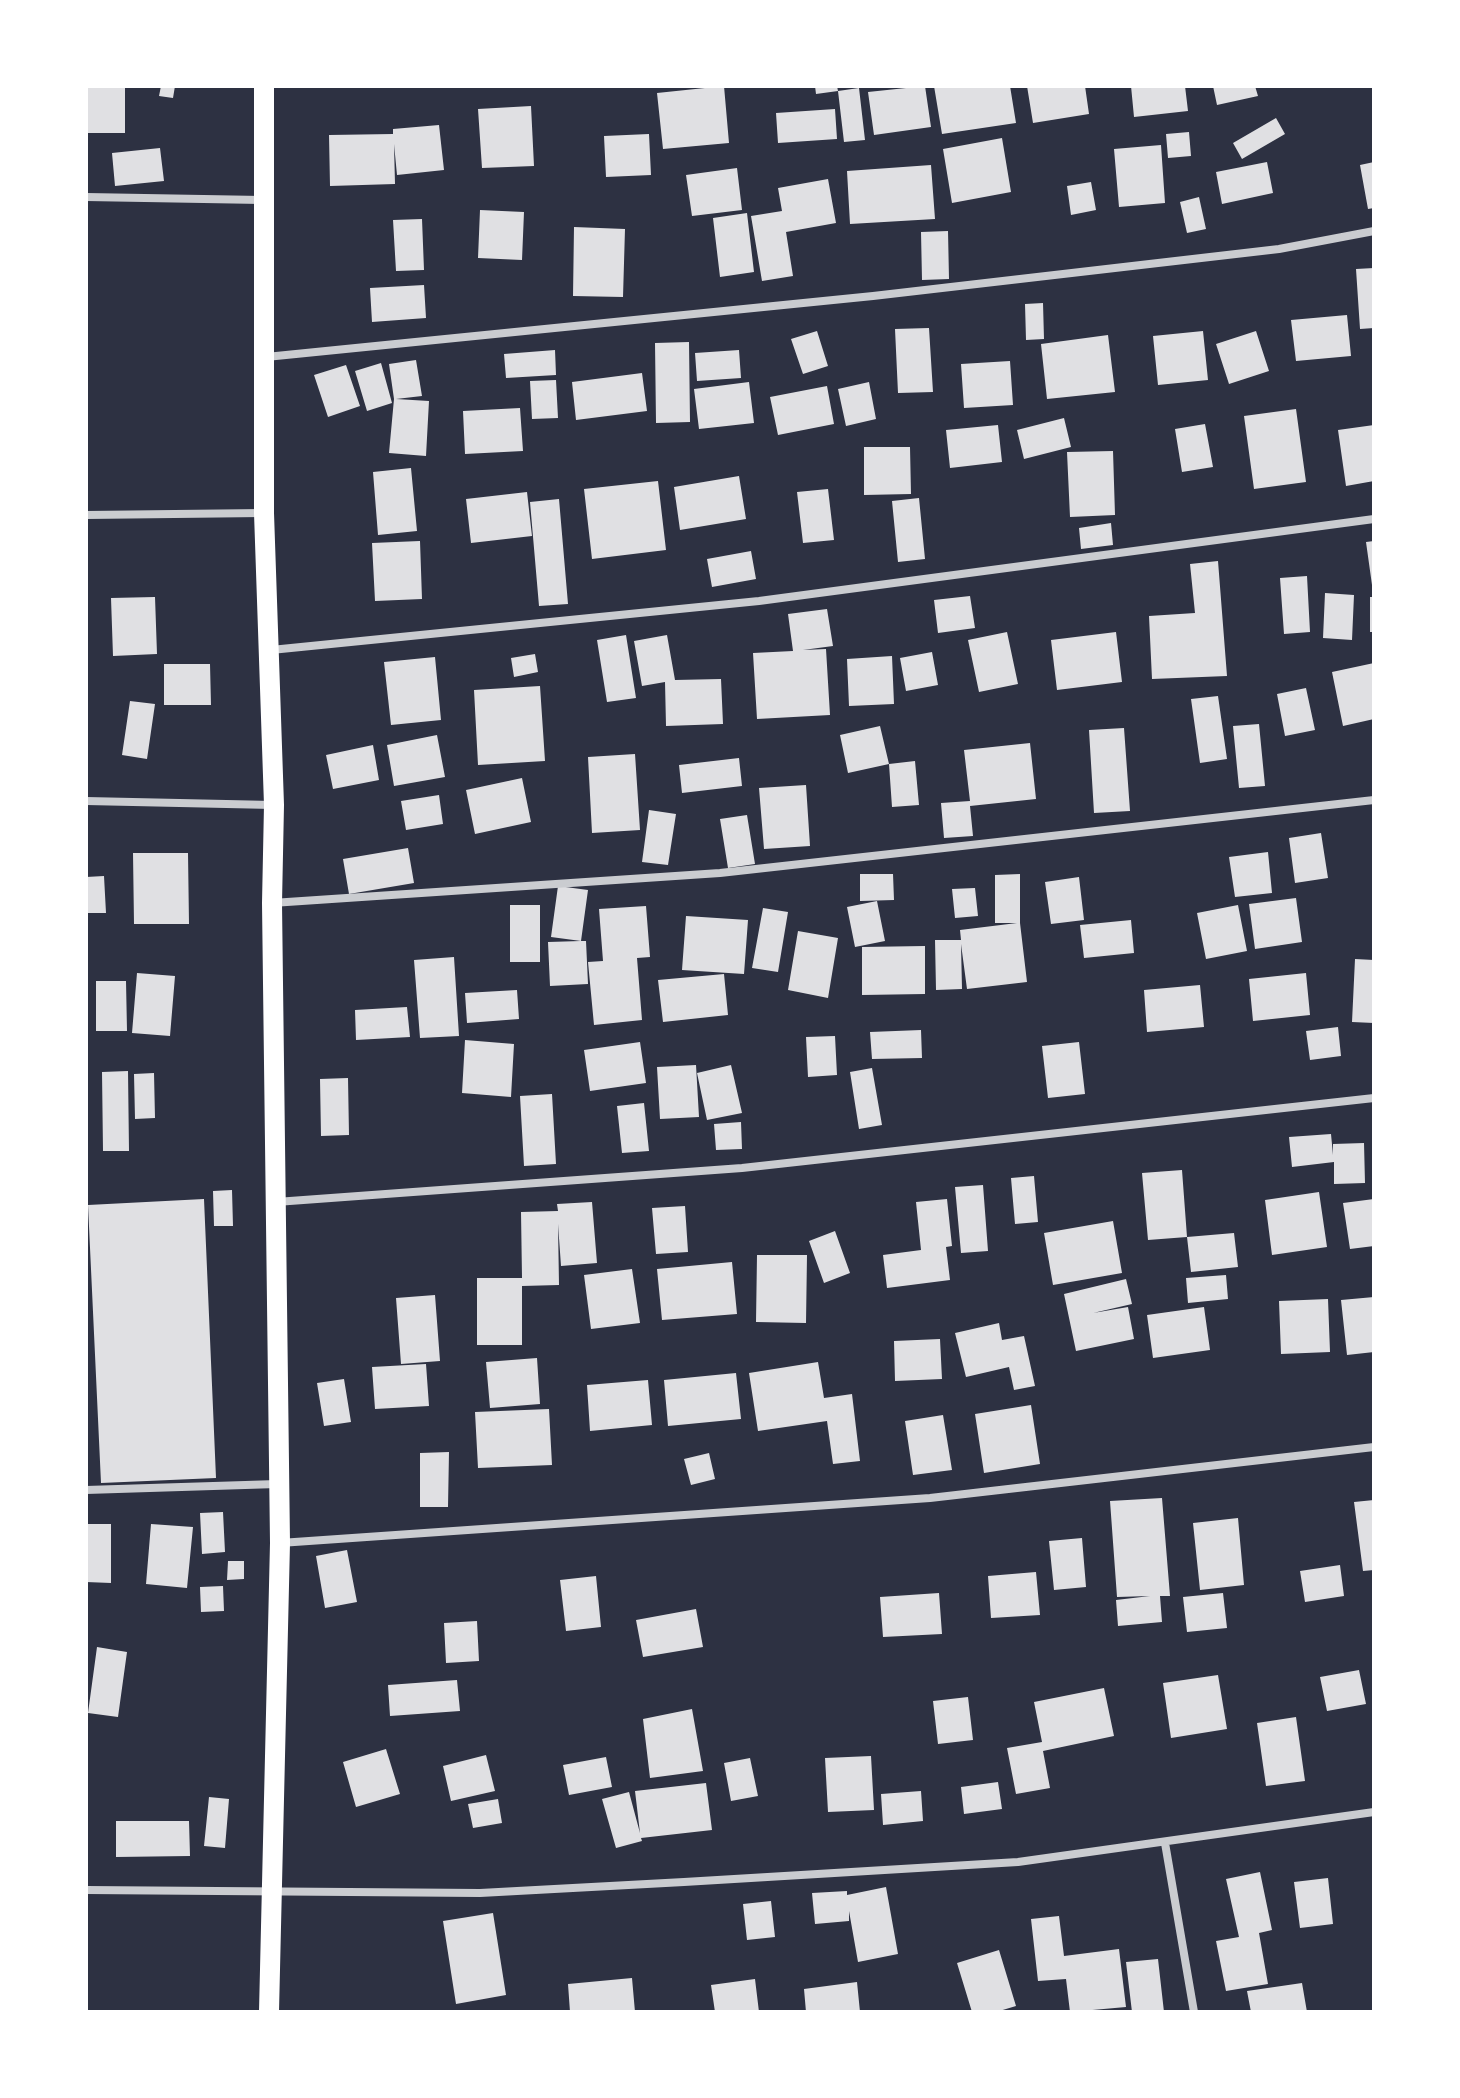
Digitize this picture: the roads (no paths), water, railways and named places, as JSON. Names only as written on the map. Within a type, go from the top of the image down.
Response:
[{"type":"main road","points":[[264,86],[264,513],[274,805],[274,1202],[280,1543],[269,2012]]},
{"type":"street","points":[[86,197],[262,200]]},
{"type":"street","points":[[264,357],[873,296],[1279,249],[1374,231]]},
{"type":"street","points":[[86,515],[264,513]]},
{"type":"street","points":[[268,650],[759,601],[1374,519]]},
{"type":"street","points":[[272,903],[720,873],[1374,800]]},
{"type":"street","points":[[86,801],[274,805]]},
{"type":"street","points":[[274,1202],[742,1168],[1374,1098]]},
{"type":"street","points":[[280,1543],[930,1498],[1374,1447]]},
{"type":"street","points":[[86,1490],[277,1484]]},
{"type":"street","points":[[86,1890],[480,1893],[1018,1862],[1374,1812]]},
{"type":"street","points":[[1165,1843],[1194,2012]]}]
